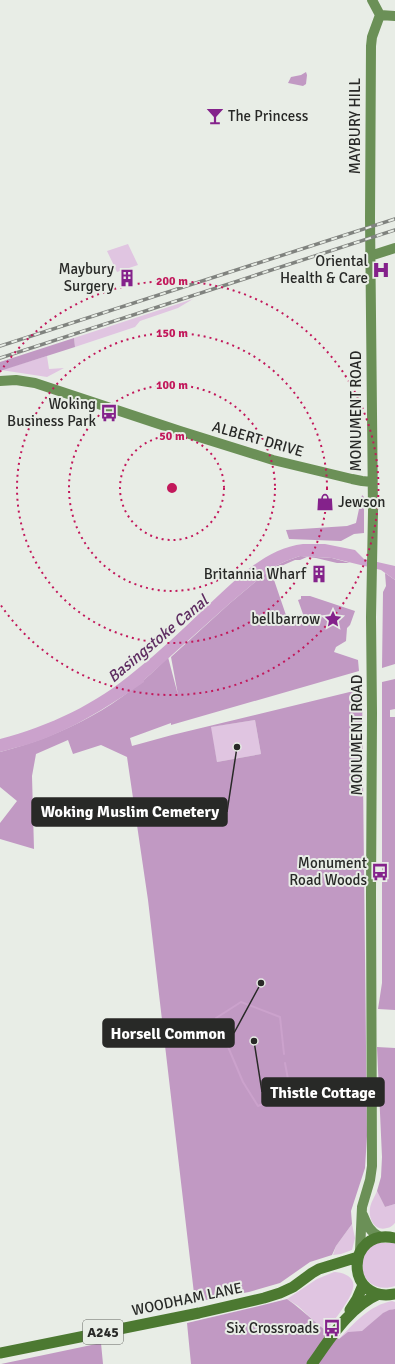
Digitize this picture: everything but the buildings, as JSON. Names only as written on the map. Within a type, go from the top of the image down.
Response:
[{"type":"main road","name":"A245","points":[[359,1254],[365,1245],[372,1240],[389,1235]]},
{"type":"main road","name":"WOODHAM LANE","points":[[0,1354],[264,1298],[293,1287],[312,1273],[327,1266],[359,1254]]},
{"type":"main road","points":[[359,1254],[356,1264],[357,1273],[363,1285],[379,1294],[395,1294]]},
{"type":"main road","points":[[327,1266],[336,1266],[357,1273]]},
{"type":"main road","points":[[312,1364],[343,1323],[357,1299],[363,1285]]},
{"type":"main road","points":[[343,1323],[358,1308],[379,1294]]},
{"type":"street","points":[[372,0],[380,15],[395,16]]},
{"type":"street","name":"MAYBURY HILL","points":[[370,256],[371,46],[373,33],[380,15]]},
{"type":"street","points":[[370,256],[395,248]]},
{"type":"street","name":"MONUMENT ROAD","points":[[359,1254],[361,1211],[370,1180],[372,1166],[372,482],[370,256]]},
{"type":"street","name":"ALBERT DRIVE","points":[[0,381],[16,380],[35,383],[272,460],[352,479],[372,482]]},
{"type":"street","points":[[361,1211],[371,1230],[389,1235]]},
{"type":"shaded area","points":[[306,72],[306,84],[303,86],[288,83],[291,77],[301,75]]},
{"type":"shaded area","points":[[128,244],[138,265],[117,272],[107,251]]},
{"type":"shaded area","points":[[193,299],[178,308],[140,321],[135,327],[75,347],[74,338]]},
{"type":"shaded area","points":[[74,338],[75,347],[0,371],[0,362]]},
{"type":"shaded area","points":[[47,356],[49,369],[64,368],[47,377],[1,370]]},
{"type":"shaded area","points":[[362,495],[364,497],[364,533],[354,534],[341,541],[289,539],[286,530],[347,526],[356,523]]},
{"type":"shaded area","name":"Basingstoke Canal","points":[[303,544],[325,544],[355,550],[364,559],[395,566],[395,580],[381,570],[332,558],[300,556],[286,561],[273,567],[229,604],[144,680],[144,682],[122,697],[65,730],[27,745],[0,752],[0,739],[37,728],[88,704],[104,694],[153,656],[248,569],[274,553],[288,547]]},
{"type":"shaded area","points":[[300,556],[332,558],[350,563],[337,563],[307,557],[300,560],[295,560],[272,570],[288,621],[304,617],[298,600],[301,599],[301,596],[310,596],[355,611],[350,625],[347,628],[346,641],[336,647],[334,652],[358,660],[359,671],[171,725],[171,723],[130,738],[132,746],[362,689],[367,1136],[365,1168],[351,1211],[352,1224],[336,1246],[332,1255],[310,1262],[280,1283],[249,1292],[195,1302],[148,900],[127,757],[101,745],[73,754],[68,740],[36,754],[32,776],[34,849],[0,839],[0,823],[17,801],[0,787],[0,752],[69,728],[91,716],[132,690],[168,657],[178,695],[171,657],[229,604],[273,567]],"holes":[[[255,720],[261,754],[217,762],[211,727]]]},
{"type":"shaded area","points":[[385,573],[395,580],[395,664],[382,668],[383,592],[386,586]]},
{"type":"shaded area","points":[[395,679],[395,709],[390,710],[390,717],[395,717],[395,1010],[378,1009],[382,983],[382,682]]},
{"type":"shaded area","points":[[255,720],[261,754],[217,762],[210,727]]},
{"type":"shaded area","points":[[377,1047],[395,1048],[395,1204],[385,1207],[377,1191],[381,1177],[382,1157]]},
{"type":"shaded area","points":[[377,1191],[385,1207],[395,1204],[395,1223],[388,1228],[379,1228],[373,1224],[371,1220],[370,1212],[372,1201]]},
{"type":"shaded area","points":[[352,1224],[355,1238],[352,1250],[333,1255],[336,1246]]},
{"type":"shaded area","points":[[376,1243],[395,1243],[395,1286],[388,1288],[374,1285],[365,1277],[362,1264],[364,1256],[368,1248]]},
{"type":"shaded area","points":[[334,1272],[345,1274],[351,1278],[353,1281],[353,1288],[352,1293],[326,1332],[298,1306],[287,1299],[317,1279]]},
{"type":"shaded area","points":[[287,1299],[325,1330],[339,1339],[348,1332],[362,1331],[383,1313],[395,1309],[395,1364],[191,1364],[187,1323]]},
{"type":"shaded area","points":[[392,1301],[395,1302],[395,1309],[385,1312],[361,1332],[339,1339],[363,1316],[377,1306]]},
{"type":"shaded area","points":[[101,1343],[103,1364],[1,1364]]},
{"type":"waterway","points":[[216,1018],[241,1002],[280,1017],[284,1054]]},
{"type":"waterway","points":[[220,1028],[243,1082],[258,1106],[268,1102]]},
{"type":"waterway","points":[[285,1063],[290,1090]]},
{"type":"railway","points":[[0,346],[395,219]]},
{"type":"railway","points":[[0,358],[395,230]]},
{"type":"place","name":"The Princess","points":[[215,116]]},
{"type":"place","name":"Oriental Health & Care","points":[[381,270]]},
{"type":"place","name":"Maybury Surgery","points":[[127,278]]},
{"type":"place","name":"Woking Business Park","points":[[109,413]]},
{"type":"place","name":"Jewson","points":[[325,502]]},
{"type":"place","name":"Britannia Wharf","points":[[319,574]]},
{"type":"place","name":"bellbarrow","points":[[333,619]]},
{"type":"place","name":"Woking Muslim Cemetery","points":[[237,747]]},
{"type":"place","name":"Monument Road Woods","points":[[380,872]]},
{"type":"place","name":"Horsell Common","points":[[261,983]]},
{"type":"place","name":"Thistle Cottage","points":[[254,1041]]},
{"type":"place","name":"Six Crossroads","points":[[332,1328]]}]
